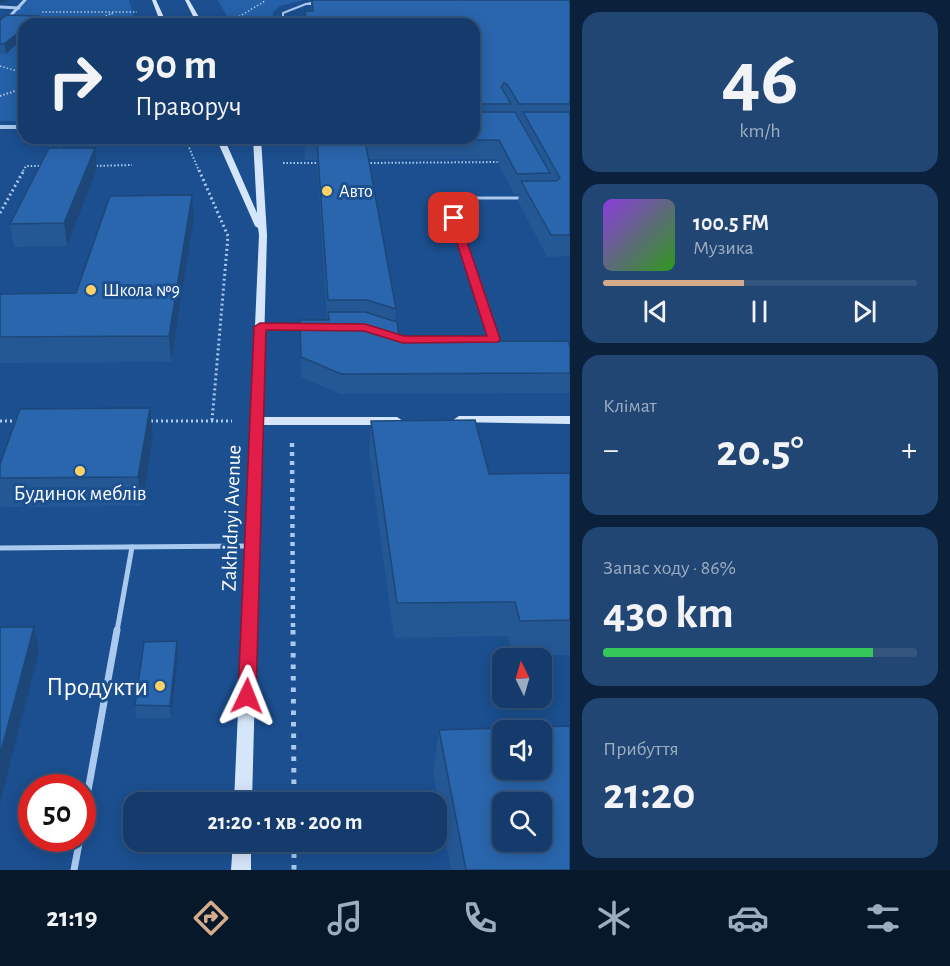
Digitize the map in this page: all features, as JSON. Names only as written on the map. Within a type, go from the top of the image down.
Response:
[{"type":"main road","points":[[154,0],[161,18]]},
{"type":"main road","points":[[187,0],[197,18]]},
{"type":"main road","name":"Zakhidnyi Avenue","points":[[223,144],[263,236]]},
{"type":"main road","name":"Zakhidnyi Avenue","points":[[243,792],[263,236],[257,144]]},
{"type":"main road","points":[[443,420],[570,420]]},
{"type":"main road","points":[[257,421],[408,421]]},
{"type":"main road","points":[[241,870],[242,852]]},
{"type":"street","points":[[0,27],[25,0]]},
{"type":"street","points":[[0,7],[19,8]]},
{"type":"street","points":[[0,127],[18,127]]},
{"type":"lane","points":[[283,18],[283,13],[291,8],[326,0]]},
{"type":"lane","points":[[306,4],[328,4]]},
{"type":"lane","points":[[394,337],[403,340],[494,339],[447,198],[530,198]]},
{"type":"lane","points":[[260,327],[307,327]]},
{"type":"lane","points":[[0,548],[252,546]]},
{"type":"lane","points":[[91,774],[132,547]]},
{"type":"lane","points":[[74,870],[77,852]]},
{"type":"path","points":[[237,18],[266,0]]},
{"type":"path","points":[[15,12],[158,11]]},
{"type":"path","points":[[102,18],[112,13]]},
{"type":"path","points":[[112,13],[114,18]]},
{"type":"path","points":[[0,66],[18,71]]},
{"type":"path","points":[[0,96],[18,90]]},
{"type":"path","points":[[59,149],[61,144]]},
{"type":"path","points":[[188,144],[228,236],[212,421]]},
{"type":"path","points":[[366,163],[510,162]]},
{"type":"path","points":[[258,163],[330,163]]},
{"type":"path","points":[[85,166],[132,165]]},
{"type":"path","points":[[0,213],[26,166],[50,166]]},
{"type":"path","points":[[0,421],[24,421]]},
{"type":"path","points":[[142,421],[257,421]]},
{"type":"path","points":[[291,421],[294,792]]},
{"type":"path","points":[[294,852],[294,870]]},
{"type":"shaded area","points":[[25,0],[129,0],[134,18],[18,18],[18,121],[0,121],[0,27]]},
{"type":"shaded area","points":[[218,0],[304,0],[280,6],[273,12],[272,18],[228,18]]},
{"type":"building","points":[[312,0],[570,0],[570,104],[519,104],[507,84],[504,83],[501,87],[511,104],[480,104],[480,18],[306,18],[305,11],[313,11]]},
{"type":"building","points":[[7,15],[38,16],[18,18],[18,33],[4,44],[0,44],[0,20]]},
{"type":"building","points":[[480,112],[515,112],[550,173],[517,174],[499,140],[480,140]]},
{"type":"building","points":[[523,112],[570,112],[570,235],[551,235],[521,181],[556,181],[560,178]]},
{"type":"building","points":[[317,144],[366,144],[396,309],[367,300],[328,300]]},
{"type":"building","points":[[49,148],[95,148],[64,223],[10,224]]},
{"type":"building","points":[[192,195],[169,336],[0,337],[0,294],[76,293],[110,196]]},
{"type":"building","points":[[328,312],[365,312],[397,322],[400,342],[568,341],[570,373],[341,374],[301,357],[300,320],[329,320]]},
{"type":"building","points":[[150,408],[138,477],[0,478],[0,464],[20,409]]},
{"type":"building","points":[[475,420],[489,474],[570,473],[570,620],[520,621],[515,602],[397,603],[371,421]]},
{"type":"building","points":[[0,627],[34,627],[0,755]]},
{"type":"building","points":[[177,641],[170,706],[135,705],[144,642]]},
{"type":"building","points":[[570,726],[570,870],[466,870],[439,730],[492,728],[492,780],[552,780],[552,727]]},
{"type":"place","name":"Авто","points":[[327,191]]},
{"type":"place","name":"Школа №9","points":[[91,290]]},
{"type":"place","name":"Будинок меблів","points":[[80,471]]},
{"type":"place","name":"Продукти","points":[[160,686]]},
{"type":"route","points":[[247,696],[260,327],[365,327],[403,340],[494,339],[454,218]]}]
